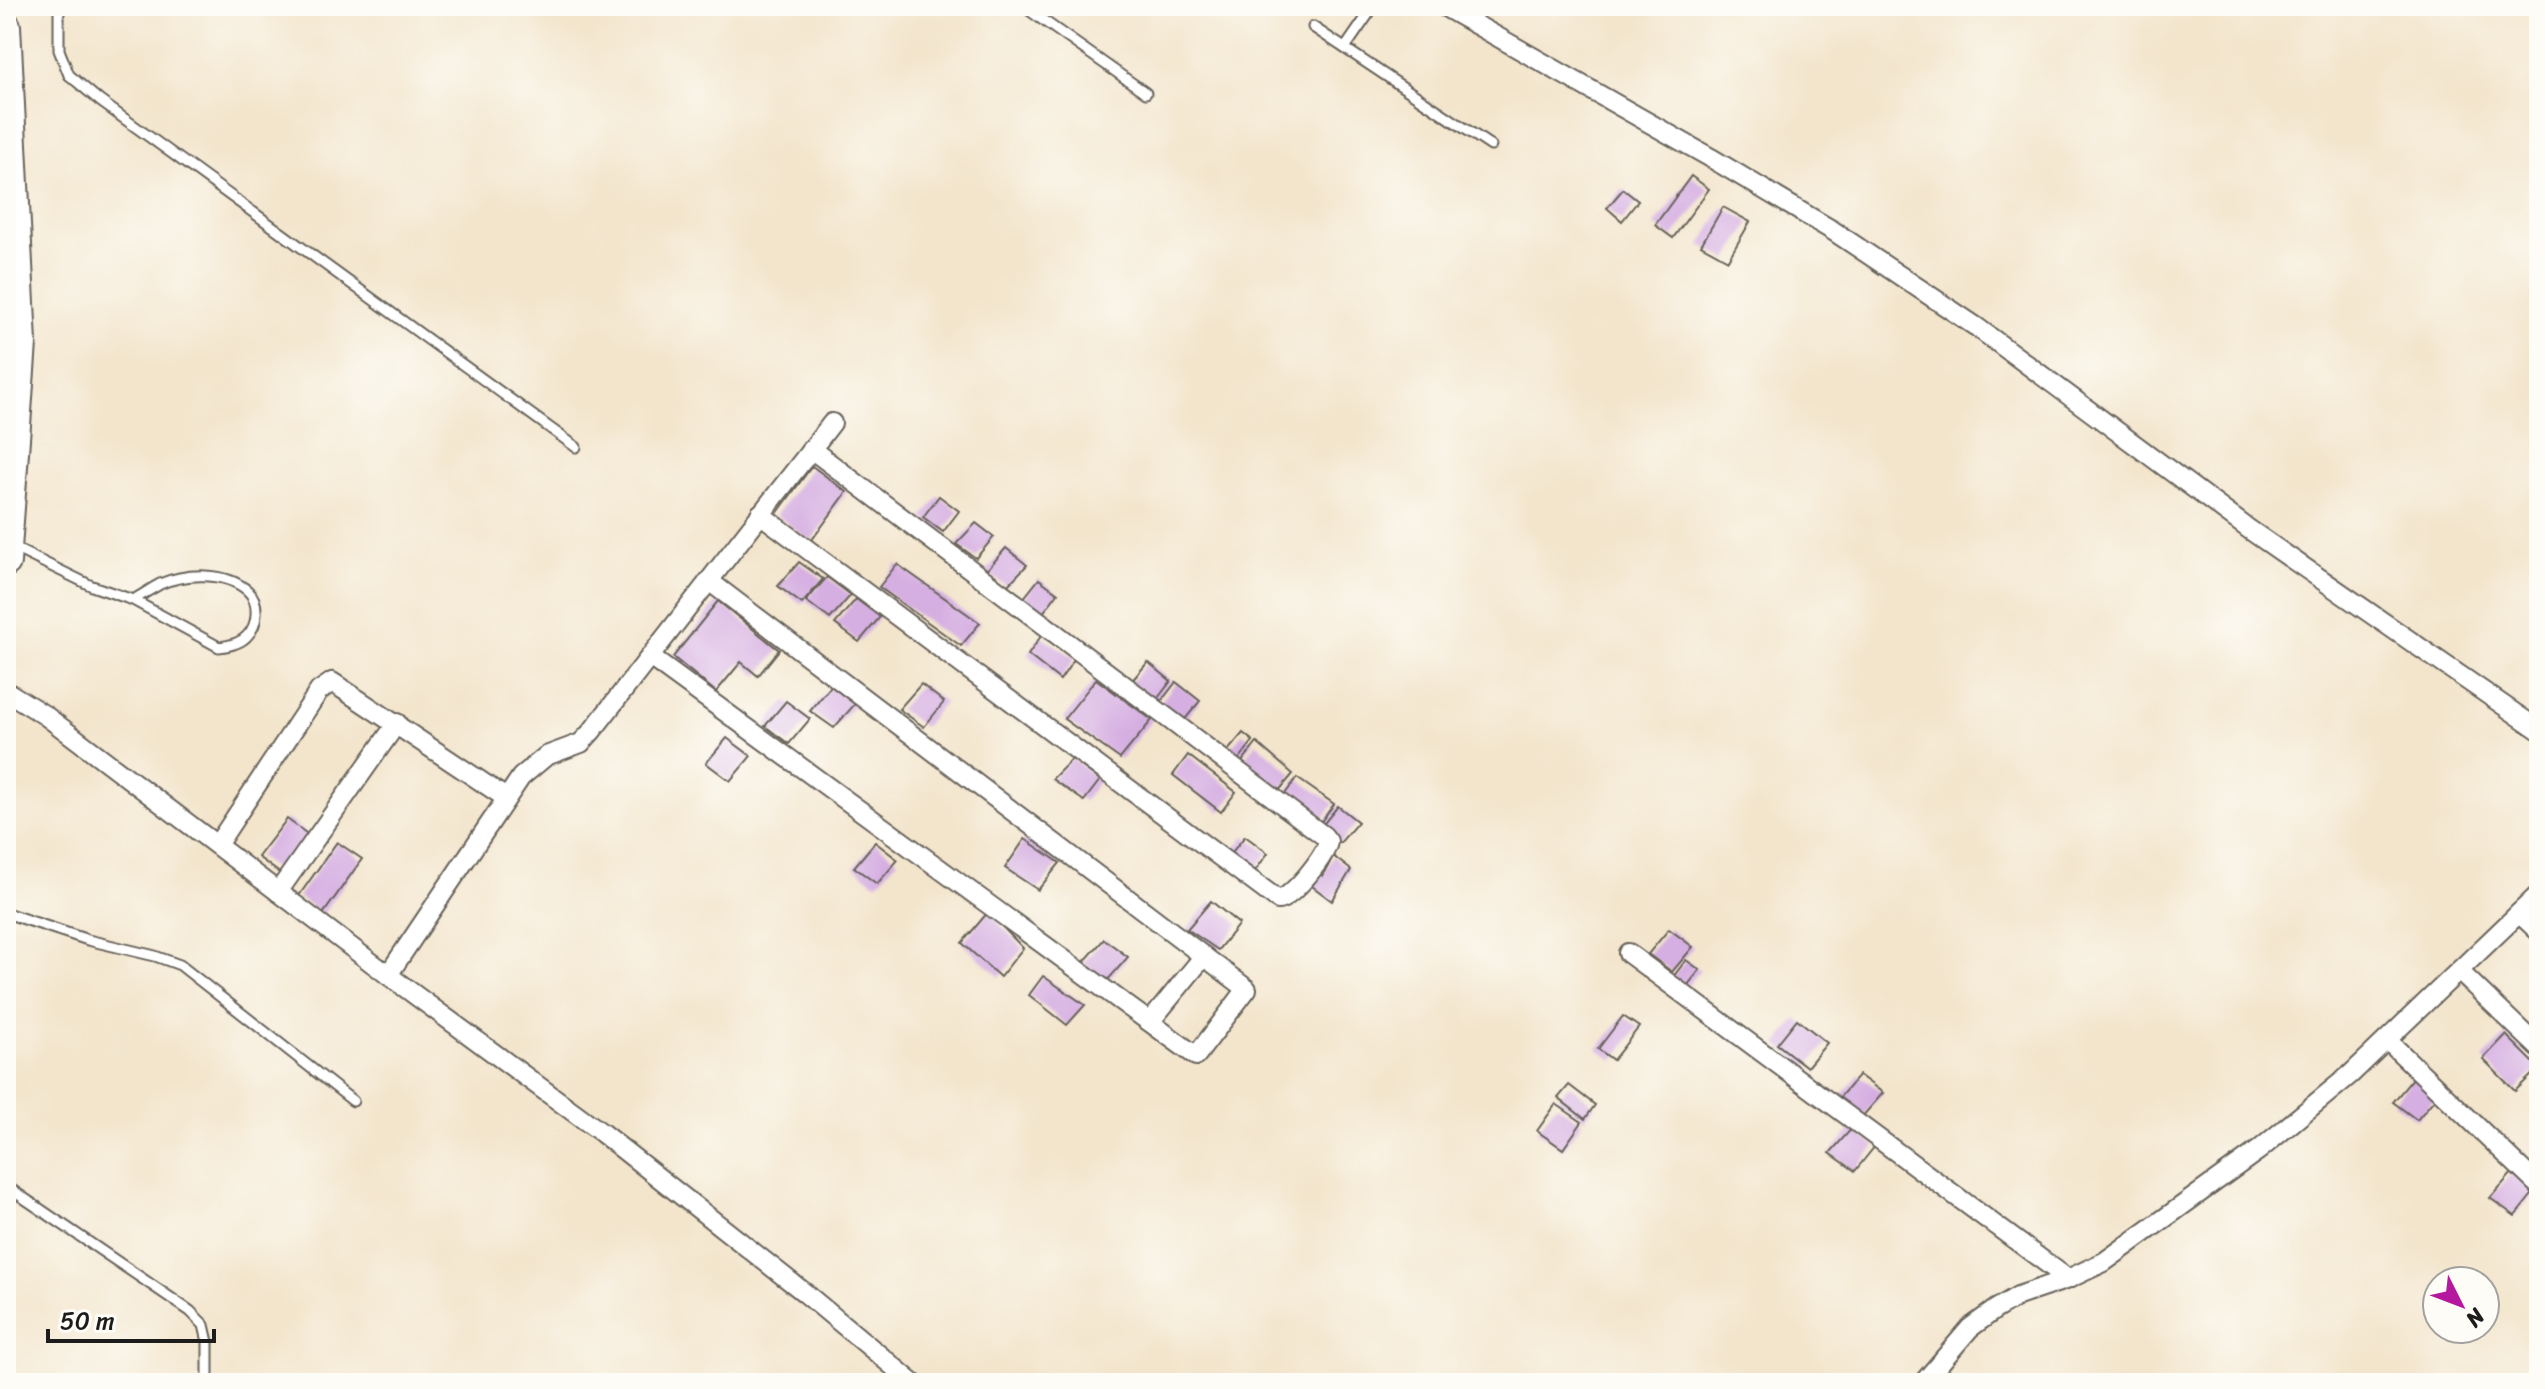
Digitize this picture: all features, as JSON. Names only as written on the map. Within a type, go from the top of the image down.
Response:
[{"type":"highway","points":[[6,26],[22,343],[7,554]]},
{"type":"street","points":[[1443,6],[1835,232],[1978,328],[2250,530],[2539,730]]},
{"type":"street","points":[[388,975],[521,777],[546,756],[581,743],[832,423]]},
{"type":"street","points":[[760,514],[1278,900],[1288,897],[1326,851],[1328,841],[1324,836],[811,449]]},
{"type":"street","points":[[650,657],[1196,1056],[1247,989],[709,581]]},
{"type":"street","points":[[217,845],[325,685],[332,682],[506,798]]},
{"type":"street","points":[[6,691],[46,716],[682,1195],[913,1383]]},
{"type":"street","points":[[278,892],[397,723]]},
{"type":"street","points":[[1923,1383],[1970,1328],[1996,1309],[2041,1286],[2068,1279],[2104,1262],[2259,1150],[2351,1074],[2539,894]]},
{"type":"street","points":[[2519,913],[2539,932]]},
{"type":"street","points":[[1628,953],[2068,1279]]},
{"type":"street","points":[[1150,1022],[1204,956]]},
{"type":"street","points":[[2459,971],[2539,1048]]},
{"type":"street","points":[[2387,1040],[2539,1186]]},
{"type":"lane","points":[[59,6],[59,50],[69,75],[100,101],[576,447]]},
{"type":"lane","points":[[1023,6],[1146,93]]},
{"type":"lane","points":[[1345,48],[1374,6]]},
{"type":"lane","points":[[1313,27],[1491,146]]},
{"type":"lane","points":[[7,554],[133,600],[219,647],[232,645],[247,636],[256,616],[256,605],[250,592],[214,576],[187,577],[160,584],[133,600]]},
{"type":"lane","points":[[6,913],[180,965],[353,1101]]},
{"type":"lane","points":[[6,1186],[190,1311],[204,1325],[208,1342],[208,1383]]},
{"type":"building","points":[[1691,176],[1709,189],[1673,238],[1655,225]]},
{"type":"building","points":[[1623,189],[1638,201],[1622,221],[1607,208]]},
{"type":"building","points":[[1723,207],[1750,222],[1728,260],[1701,245]]},
{"type":"building","points":[[812,466],[847,492],[811,541],[776,515]]},
{"type":"building","points":[[939,496],[959,511],[943,532],[923,517]]},
{"type":"building","points":[[976,523],[994,537],[976,558],[956,544]]},
{"type":"building","points":[[1006,548],[1027,565],[1007,586],[985,572]]},
{"type":"building","points":[[799,562],[823,579],[802,604],[778,586]]},
{"type":"building","points":[[897,564],[980,623],[961,646],[879,587]]},
{"type":"building","points":[[827,577],[851,595],[830,619],[806,601]]},
{"type":"building","points":[[1039,579],[1058,593],[1042,614],[1023,599]]},
{"type":"building","points":[[856,599],[880,617],[859,642],[835,624]]},
{"type":"building","points":[[718,601],[779,650],[758,676],[741,662],[716,692],[673,657]]},
{"type":"building","points":[[1041,636],[1075,658],[1060,680],[1028,655]]},
{"type":"building","points":[[1148,662],[1171,681],[1154,703],[1130,683]]},
{"type":"building","points":[[1096,679],[1152,720],[1120,759],[1064,719]]},
{"type":"building","points":[[1176,682],[1200,701],[1182,723],[1159,704]]},
{"type":"building","points":[[921,684],[944,702],[924,727],[899,709]]},
{"type":"building","points":[[831,686],[855,704],[834,728],[810,711]]},
{"type":"building","points":[[786,701],[810,719],[789,744],[765,726]]},
{"type":"building","points":[[1243,733],[1253,741],[1237,762],[1226,753]]},
{"type":"building","points":[[727,738],[751,756],[730,781],[706,763]]},
{"type":"building","points":[[1257,743],[1293,774],[1277,793],[1241,763]]},
{"type":"building","points":[[1188,755],[1236,792],[1221,812],[1173,775]]},
{"type":"building","points":[[1072,759],[1100,780],[1084,801],[1052,779]]},
{"type":"building","points":[[1297,778],[1334,804],[1319,824],[1282,798]]},
{"type":"building","points":[[1338,806],[1358,822],[1340,843],[1320,828]]},
{"type":"building","points":[[287,819],[310,836],[281,874],[258,857]]},
{"type":"building","points":[[1245,836],[1268,853],[1252,875],[1228,857]]},
{"type":"building","points":[[1025,839],[1060,863],[1038,890],[1005,868]]},
{"type":"building","points":[[337,842],[362,859],[323,914],[298,897]]},
{"type":"building","points":[[875,842],[898,860],[877,884],[854,867]]},
{"type":"building","points":[[1333,856],[1351,870],[1332,901],[1312,886],[1320,874],[1323,876]]},
{"type":"building","points":[[1211,901],[1239,924],[1218,950],[1187,929]]},
{"type":"building","points":[[988,912],[1023,948],[1000,977],[962,943]]},
{"type":"building","points":[[1669,929],[1693,947],[1672,972],[1648,954]]},
{"type":"building","points":[[1104,939],[1128,957],[1107,981],[1083,963]]},
{"type":"building","points":[[1686,960],[1700,970],[1683,991],[1670,981]]},
{"type":"building","points":[[1043,976],[1085,1005],[1067,1025],[1029,995]]},
{"type":"building","points":[[1623,1016],[1639,1027],[1613,1060],[1598,1049]]},
{"type":"building","points":[[1797,1019],[1827,1043],[1807,1067],[1777,1044]]},
{"type":"building","points":[[2506,1035],[2539,1068],[2515,1091],[2483,1059]]},
{"type":"building","points":[[1859,1075],[1883,1093],[1862,1117],[1838,1099]]},
{"type":"building","points":[[2414,1077],[2438,1095],[2417,1120],[2393,1102]]},
{"type":"building","points":[[1569,1085],[1595,1105],[1585,1119],[1558,1098]]},
{"type":"building","points":[[1556,1104],[1582,1122],[1563,1149],[1537,1131]]},
{"type":"building","points":[[1852,1128],[1875,1146],[1855,1171],[1830,1153]]},
{"type":"building","points":[[2512,1173],[2535,1191],[2515,1216],[2490,1198]]}]
